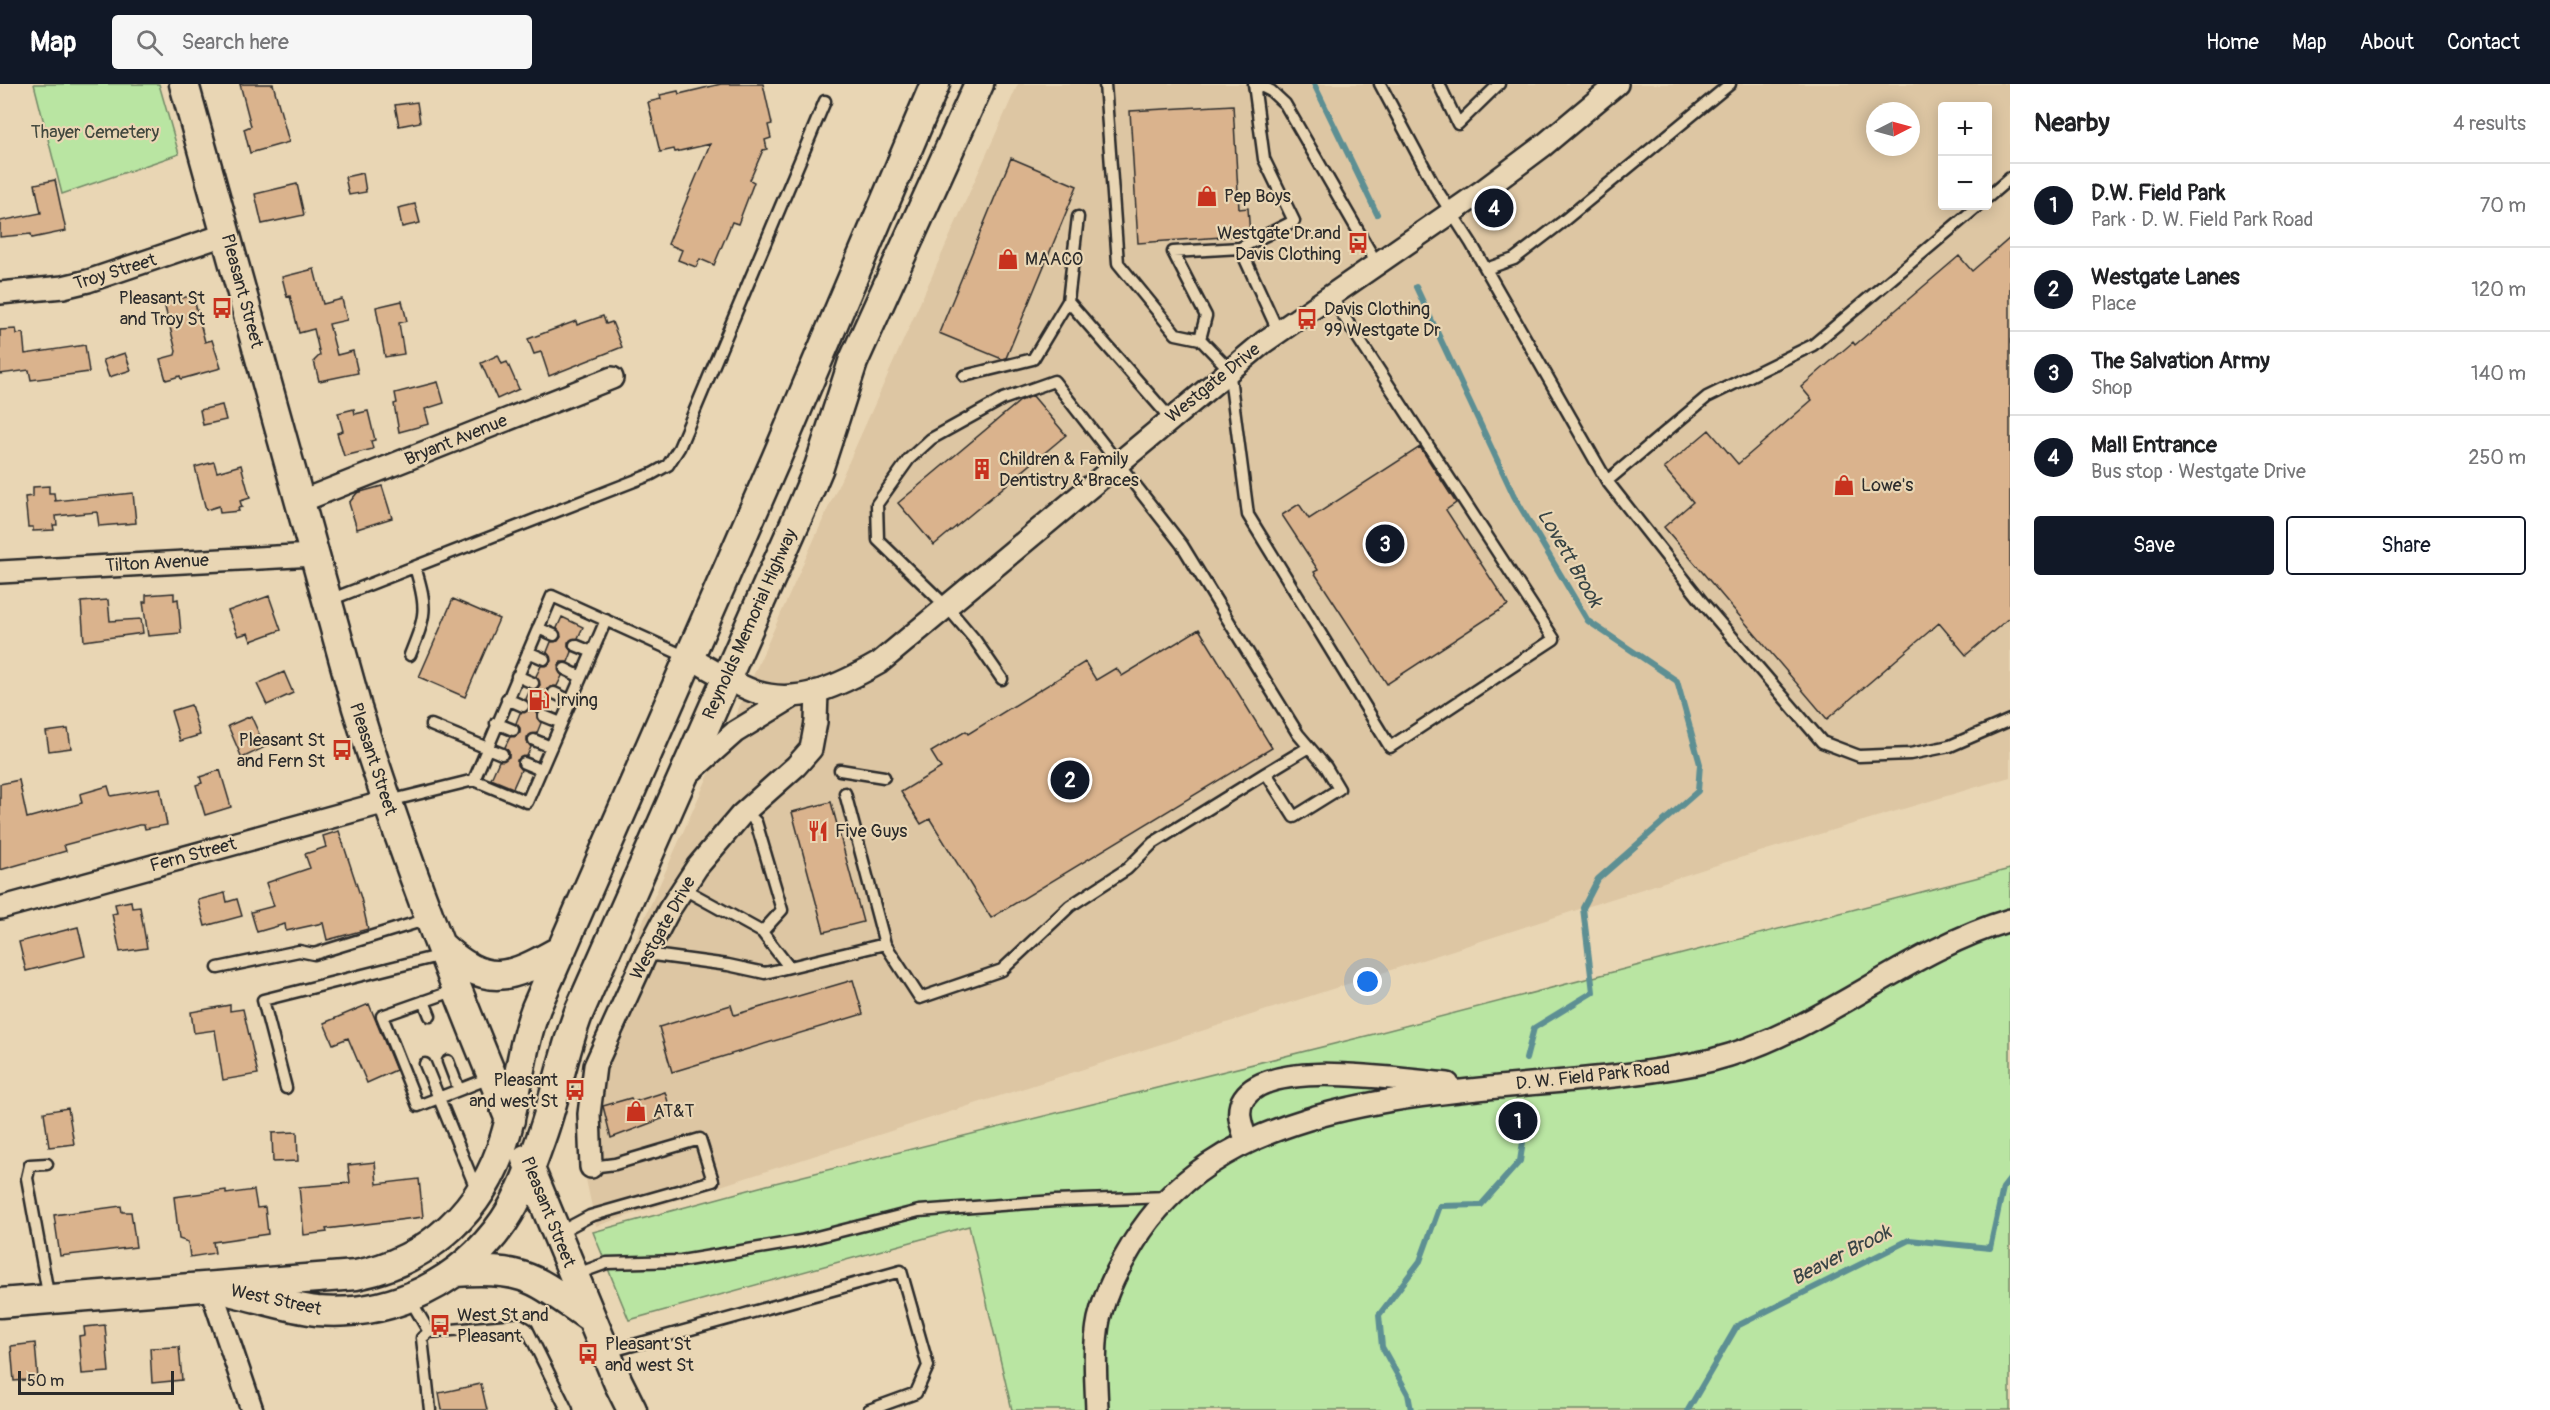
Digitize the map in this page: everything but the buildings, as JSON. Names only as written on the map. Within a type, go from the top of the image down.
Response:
[{"type":"main road","name":"Pleasant Street","points":[[184,84],[299,502],[386,802],[436,939],[605,1353],[632,1410]]},
{"type":"main road","points":[[510,1119],[525,1039],[561,950],[690,658],[935,84]]},
{"type":"main road","name":"Reynolds Memorial Highway","points":[[530,1168],[573,1029],[814,480],[853,362],[979,84]]},
{"type":"main road","points":[[436,939],[465,967],[495,975],[527,968],[561,950]]},
{"type":"main road","name":"West Street","points":[[0,1303],[356,1275],[394,1266],[443,1236],[478,1193],[498,1156],[510,1119]]},
{"type":"main road","name":"West Street","points":[[210,1286],[313,1310],[332,1312],[369,1309],[409,1298],[455,1272],[482,1247],[504,1221],[530,1168]]},
{"type":"main road","points":[[455,1272],[486,1270],[518,1272],[537,1281],[591,1318]]},
{"type":"street","name":"Westgate Drive","points":[[690,658],[756,692],[794,696],[817,691],[850,679],[879,663],[948,608],[1229,369],[1330,294],[1527,159],[1617,84]]},
{"type":"street","name":"Troy Street","points":[[0,293],[63,287],[104,277],[227,234]]},
{"type":"street","name":"Bryant Avenue","points":[[299,502],[612,378]]},
{"type":"street","name":"Tilton Avenue","points":[[0,572],[314,555]]},
{"type":"street","name":"Westgate Drive","points":[[591,1167],[589,1114],[595,1066],[646,954],[682,888],[745,811],[796,766],[811,749],[815,736],[817,691]]},
{"type":"street","points":[[680,782],[726,739],[794,696]]},
{"type":"street","name":"Fern Street","points":[[0,909],[386,802]]},
{"type":"street","name":"D. W. Field Park Road","points":[[1097,1410],[1096,1371],[1099,1321],[1111,1281],[1142,1229],[1168,1197],[1205,1165],[1247,1142],[1339,1113],[1427,1095],[1660,1070],[1713,1059],[1792,1030],[1973,931],[2010,920]]},
{"type":"street","points":[[1247,1142],[1240,1119],[1243,1099],[1264,1082],[1280,1078],[1338,1074],[1497,1086]]},
{"type":"street","points":[[210,1286],[252,1410]]},
{"type":"lane","points":[[1105,84],[1118,263],[1176,334],[1200,339],[1229,369],[1248,515],[1390,747],[1554,639],[1330,294]]},
{"type":"lane","points":[[1200,339],[1206,316],[1173,252],[1240,248],[1294,221],[1264,159],[1256,84]]},
{"type":"lane","points":[[1256,84],[1271,91],[1285,104],[1376,262]]},
{"type":"lane","points":[[1380,84],[1450,212],[1486,269],[1607,481],[1703,603],[1822,742],[1859,756],[1910,754],[1950,746],[2010,720]]},
{"type":"lane","points":[[1439,84],[1458,124],[1499,84]]},
{"type":"lane","points":[[1486,269],[1514,259],[1561,224],[1730,84]]},
{"type":"lane","points":[[327,601],[652,474],[668,465],[679,448],[825,100]]},
{"type":"lane","points":[[1992,194],[2010,178]]},
{"type":"lane","points":[[1607,481],[1707,398],[1813,345],[1973,210]]},
{"type":"lane","points":[[964,375],[1033,359],[1068,301],[1078,217]]},
{"type":"lane","points":[[1240,248],[1278,331]]},
{"type":"lane","points":[[1068,301],[1170,418]]},
{"type":"lane","points":[[1002,679],[975,640],[948,608],[878,540],[877,504],[909,459],[932,439],[1003,399],[1054,381],[1182,545],[1298,734],[1326,767],[1339,789],[1294,817],[1266,773]]},
{"type":"lane","points":[[410,655],[424,621],[425,607],[415,567]]},
{"type":"lane","points":[[474,780],[496,723],[552,596],[690,658]]},
{"type":"lane","points":[[386,802],[474,780],[527,802],[606,620]]},
{"type":"lane","points":[[538,628],[554,635]]},
{"type":"lane","points":[[575,645],[592,652]]},
{"type":"lane","points":[[528,652],[544,659]]},
{"type":"lane","points":[[565,669],[581,677]]},
{"type":"lane","points":[[517,676],[533,683]]},
{"type":"lane","points":[[555,693],[571,701]]},
{"type":"lane","points":[[507,699],[523,706]]},
{"type":"lane","points":[[544,716],[561,723]]},
{"type":"lane","points":[[496,723],[513,730]]},
{"type":"lane","points":[[431,725],[502,754]]},
{"type":"lane","points":[[534,740],[551,747]]},
{"type":"lane","points":[[845,793],[885,944],[920,998],[1002,970],[1070,906],[1126,869],[1153,843],[1309,747]]},
{"type":"lane","points":[[524,763],[541,770]]},
{"type":"lane","points":[[840,770],[884,777]]},
{"type":"lane","points":[[745,811],[756,822],[782,910],[762,932]]},
{"type":"lane","points":[[682,888],[762,932],[789,967]]},
{"type":"lane","points":[[218,968],[298,951],[314,954],[436,939]]},
{"type":"lane","points":[[285,1088],[263,1000],[436,939]]},
{"type":"lane","points":[[646,954],[728,965],[765,973],[885,944]]},
{"type":"lane","points":[[457,990],[424,1001],[405,1013],[382,1016],[418,1106],[492,1077]]},
{"type":"lane","points":[[424,1001],[430,1016]]},
{"type":"lane","points":[[448,1061],[459,1090]]},
{"type":"lane","points":[[425,1064],[478,1193]]},
{"type":"lane","points":[[557,1234],[590,1216],[713,1181],[700,1139],[615,1164],[591,1167]]},
{"type":"lane","points":[[47,1164],[30,1165],[27,1178],[49,1299]]},
{"type":"lane","points":[[573,1275],[607,1263],[671,1262],[801,1241],[919,1211],[1168,1197]]},
{"type":"lane","points":[[605,1353],[901,1271],[928,1366],[916,1393],[869,1410]]},
{"type":"lane","points":[[409,1298],[429,1332]]},
{"type":"lane","points":[[430,1410],[422,1338],[429,1332],[519,1324],[527,1329],[567,1410]]},
{"type":"shaded area","points":[[1018,84],[2010,84],[2010,777],[1723,863],[596,1226],[576,1133],[593,1049],[641,926]]},
{"type":"green space","name":"Thayer Cemetery","points":[[34,84],[159,84],[179,154],[62,194]]},
{"type":"green space","points":[[2010,869],[2010,1410],[1012,1410],[969,1226],[629,1320],[593,1232],[767,1185],[1370,1035]]},
{"type":"waterway","name":"Lovett Brook","points":[[1314,84],[1377,214]]},
{"type":"waterway","name":"Lovett Brook","points":[[1416,287],[1514,496],[1588,621],[1677,681],[1700,764],[1698,791],[1598,879],[1583,908],[1593,992],[1534,1028],[1526,1059]]},
{"type":"waterway","name":"Lovett Brook","points":[[1411,1410],[1408,1394],[1382,1347],[1379,1315],[1420,1261],[1440,1206],[1481,1205],[1520,1161],[1528,1110]]},
{"type":"waterway","name":"Beaver Brook","points":[[1688,1410],[1737,1326],[1909,1240],[1990,1248],[2003,1188],[2010,1179]]},
{"type":"place","name":"Pep Boys","points":[[1207,196]]},
{"type":"place","name":"Mall Entrance","points":[[1494,208]]},
{"type":"place","name":"Westgate Dr.and Davis Clothing","points":[[1358,243]]},
{"type":"place","name":"MAACO","points":[[1008,259]]},
{"type":"place","name":"Pleasant St and Troy St","points":[[222,308]]},
{"type":"place","name":"Davis Clothing 99 Westgate Dr","points":[[1307,319]]},
{"type":"place","name":"Children & Family Dentistry & Braces","points":[[982,469]]},
{"type":"place","name":"Lowe's","points":[[1844,485]]},
{"type":"place","name":"The Salvation Army","points":[[1385,544]]},
{"type":"place","name":"Irving","points":[[539,700]]},
{"type":"place","name":"Pleasant St and Fern St","points":[[342,750]]},
{"type":"place","name":"Westgate Lanes","points":[[1070,780]]},
{"type":"place","name":"Five Guys","points":[[818,831]]},
{"type":"place","name":"Pleasant and west St","points":[[575,1090]]},
{"type":"place","name":"AT&T","points":[[636,1111]]},
{"type":"place","name":"D.W. Field Park","points":[[1518,1121]]},
{"type":"place","name":"West St and Pleasant","points":[[440,1325]]},
{"type":"place","name":"Pleasant St and west St","points":[[588,1354]]}]
